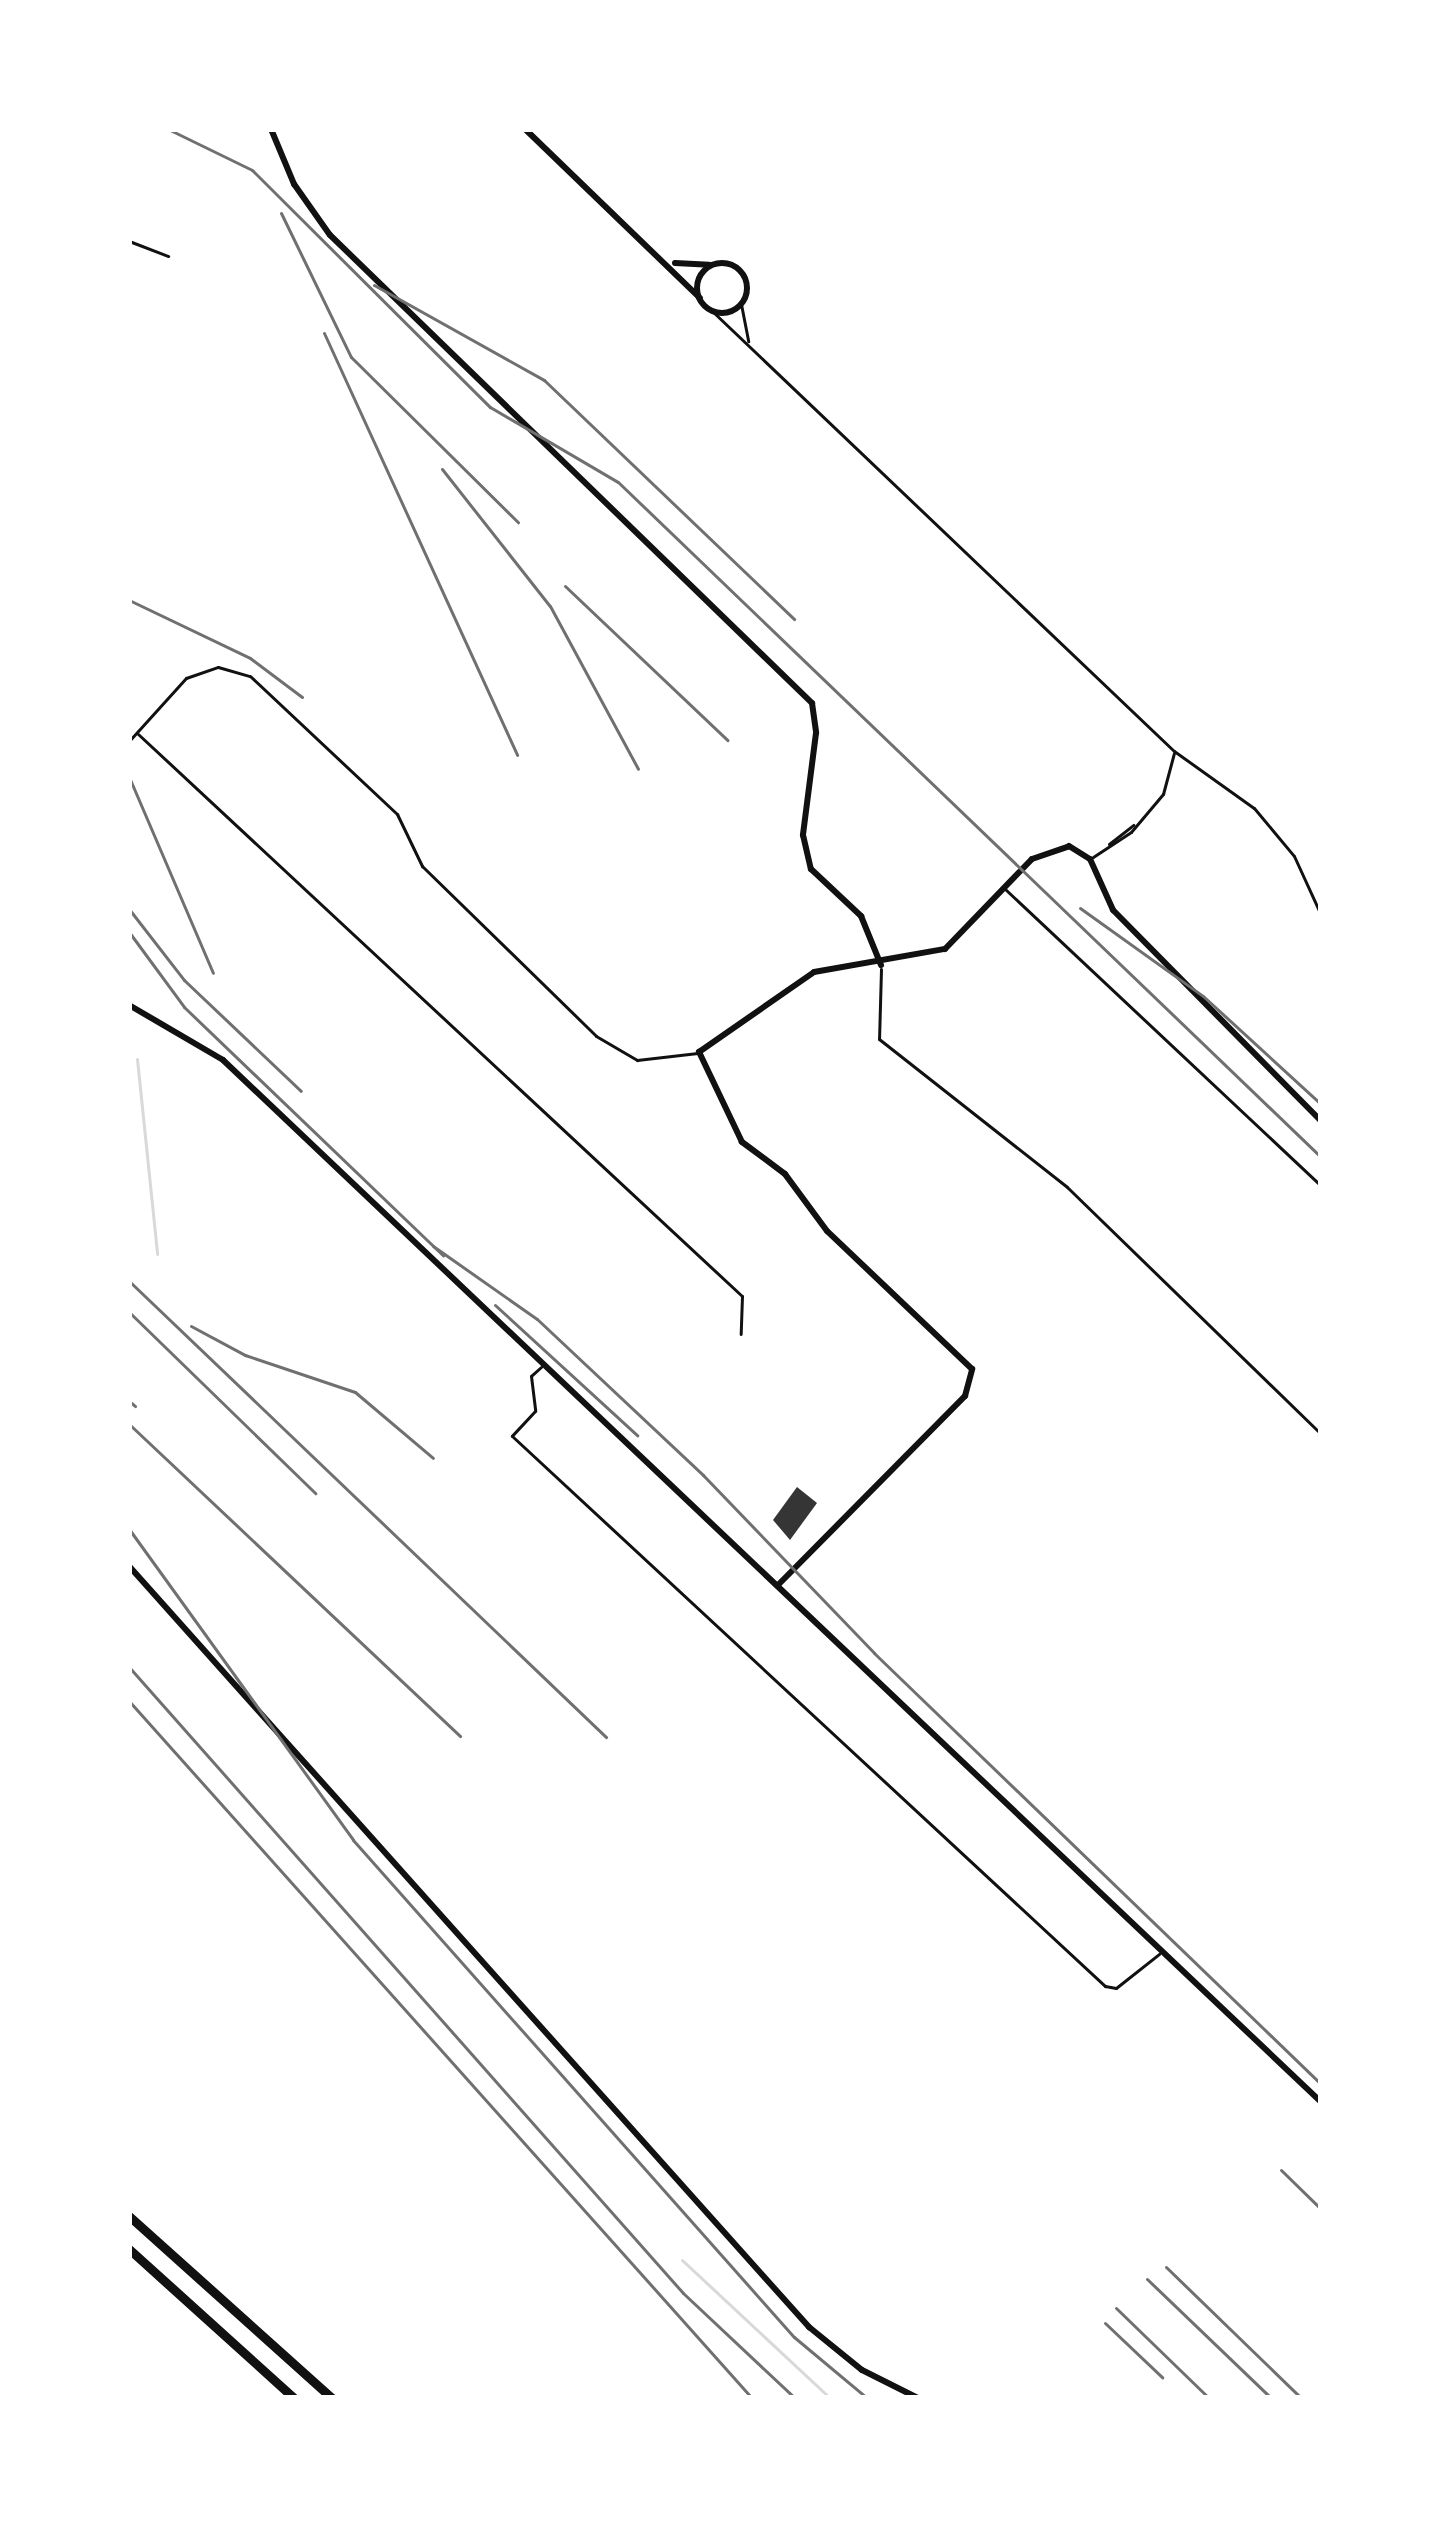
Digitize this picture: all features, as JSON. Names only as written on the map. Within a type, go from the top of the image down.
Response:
[{"type":"main road","points":[[129,2216],[332,2398]]},
{"type":"main road","points":[[129,2248],[293,2398]]},
{"type":"street","points":[[272,129],[294,184],[330,235],[812,703],[816,733],[803,835],[811,869],[862,916],[881,965]]},
{"type":"street","points":[[525,129],[666,259],[711,310],[741,304],[743,274],[718,264],[666,259]]},
{"type":"street","points":[[700,298],[700,276],[718,264]]},
{"type":"street","points":[[778,1585],[973,1380],[972,1369],[826,1231],[785,1174],[732,1130],[699,1052],[786,985],[814,972],[881,965],[945,949],[1051,848],[1078,848],[1090,859],[1113,910],[1321,1120]]},
{"type":"street","points":[[129,1005],[224,1060],[1321,2102]]},
{"type":"street","points":[[129,1566],[809,2327],[862,2371],[918,2398]]},
{"type":"lane","points":[[129,242],[168,256]]},
{"type":"lane","points":[[741,304],[752,347]]},
{"type":"lane","points":[[711,310],[1174,751],[1254,808],[1307,883],[1321,915]]},
{"type":"lane","points":[[129,741],[186,678],[218,667],[250,676],[382,799],[422,866],[596,1036],[637,1060],[699,1052]]},
{"type":"lane","points":[[138,734],[742,1296],[741,1334]]},
{"type":"lane","points":[[1090,859],[1135,824],[1173,779],[1174,751]]},
{"type":"lane","points":[[1004,888],[1321,1186]]},
{"type":"lane","points":[[881,965],[879,1039],[1067,1187],[1321,1434]]},
{"type":"lane","points":[[542,1366],[531,1376],[535,1411],[512,1436],[1105,1986],[1116,1988],[1161,1953]]},
{"type":"building","points":[[797,1487],[817,1503],[790,1540],[773,1520]]},
{"type":"waterway","points":[[137,1059],[157,1254]]},
{"type":"waterway","points":[[682,2260],[830,2398]]},
{"type":"railway","points":[[168,129],[252,170],[490,407],[618,482],[1321,1157]]},
{"type":"railway","points":[[281,213],[351,357],[518,522]]},
{"type":"railway","points":[[374,285],[544,380],[794,619]]},
{"type":"railway","points":[[324,333],[517,755]]},
{"type":"railway","points":[[442,469],[550,606],[638,769]]},
{"type":"railway","points":[[565,586],[727,740]]},
{"type":"railway","points":[[129,600],[250,658],[302,697]]},
{"type":"railway","points":[[129,777],[213,973]]},
{"type":"railway","points":[[1080,908],[1203,996],[1321,1104]]},
{"type":"railway","points":[[129,909],[184,980],[301,1091]]},
{"type":"railway","points":[[129,932],[184,1007],[443,1255]]},
{"type":"railway","points":[[433,1246],[537,1319],[703,1475],[874,1653],[1321,2084]]},
{"type":"railway","points":[[129,1281],[606,1737]]},
{"type":"railway","points":[[495,1305],[637,1435]]},
{"type":"railway","points":[[129,1312],[315,1493]]},
{"type":"railway","points":[[191,1326],[245,1355],[355,1392],[433,1458]]},
{"type":"railway","points":[[129,1401],[135,1406]]},
{"type":"railway","points":[[129,1424],[460,1736]]},
{"type":"railway","points":[[129,1529],[353,1840],[794,2337],[867,2398]]},
{"type":"railway","points":[[129,1667],[683,2293],[795,2398]]},
{"type":"railway","points":[[129,1701],[752,2398]]},
{"type":"railway","points":[[1281,2170],[1321,2209]]},
{"type":"railway","points":[[1166,2267],[1301,2398]]},
{"type":"railway","points":[[1147,2279],[1271,2398]]},
{"type":"railway","points":[[1116,2308],[1209,2398]]},
{"type":"railway","points":[[1105,2323],[1162,2377]]}]
